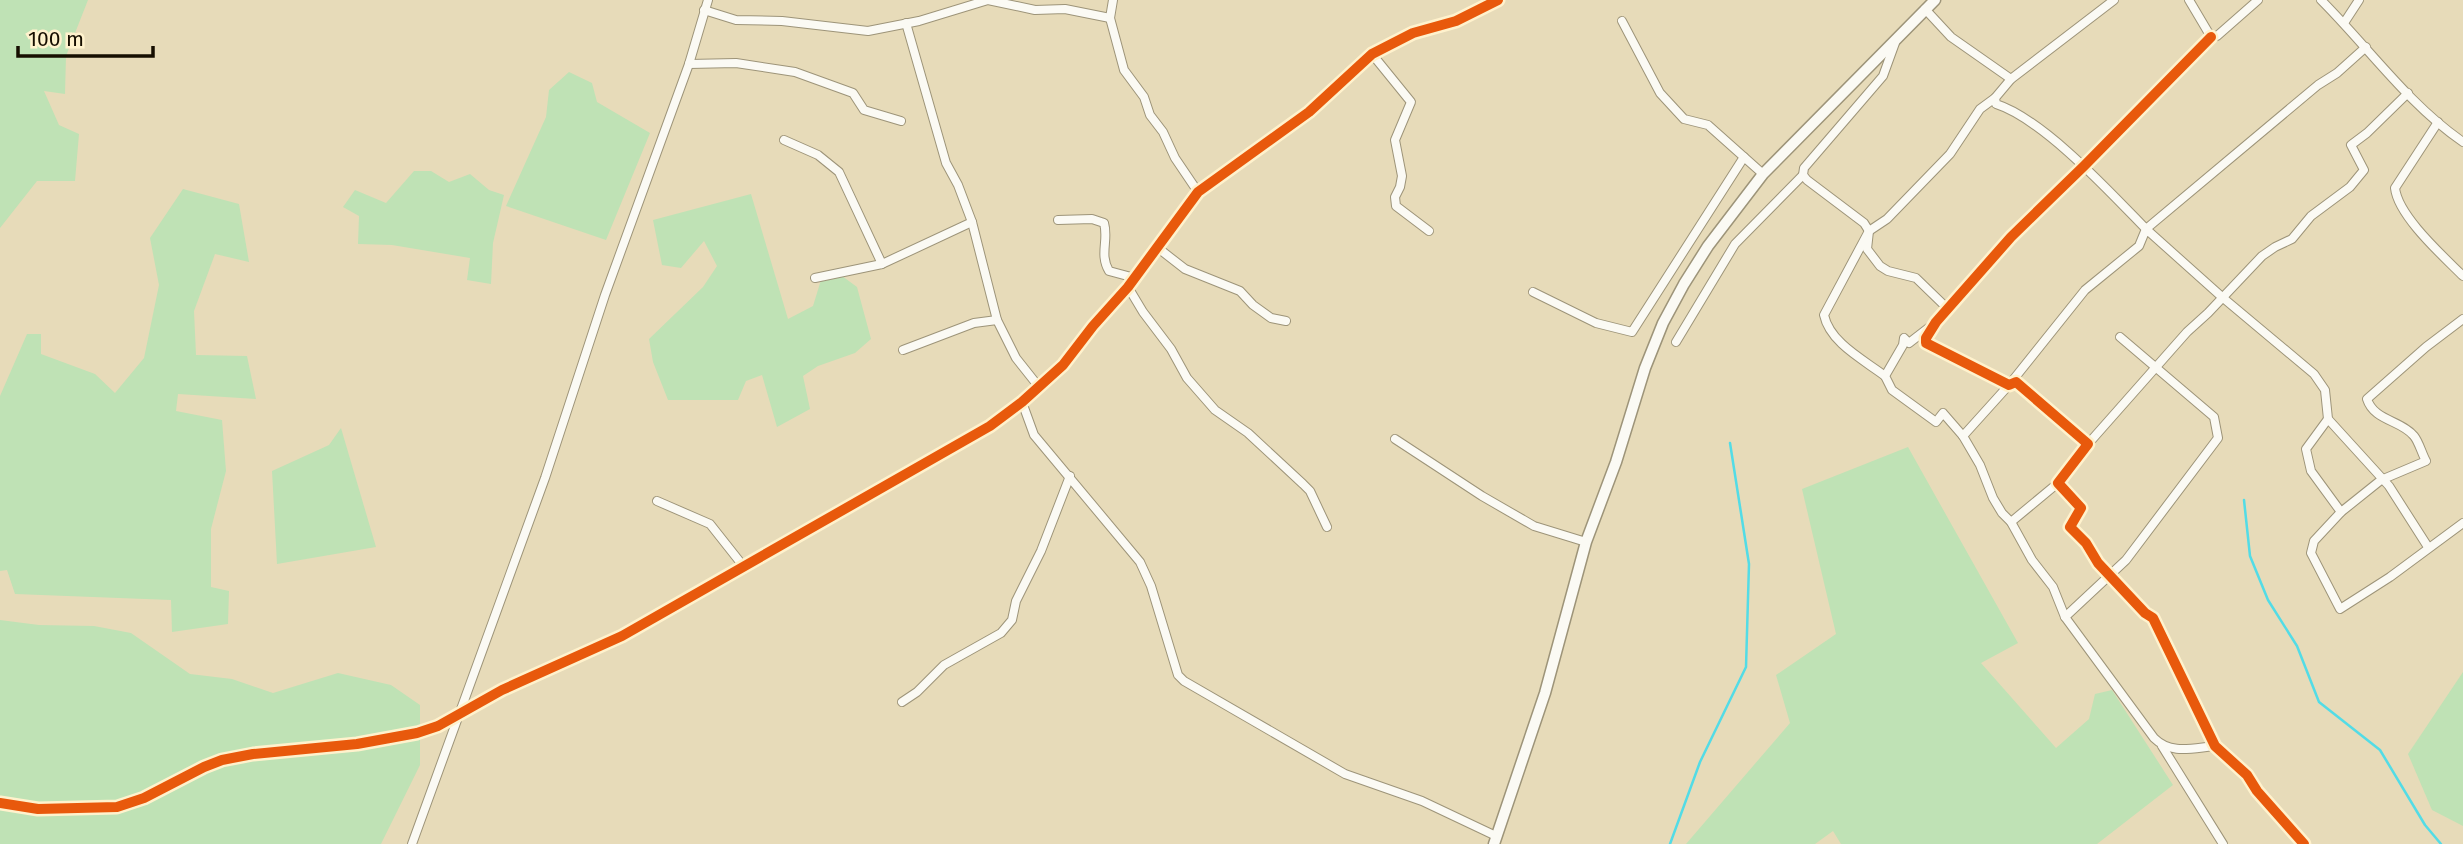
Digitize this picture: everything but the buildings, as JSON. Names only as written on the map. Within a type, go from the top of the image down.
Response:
[{"type":"main road","points":[[1495,840],[1545,693],[1586,542],[1663,323],[1708,247],[1763,174],[1935,0]]},
{"type":"street","points":[[412,844],[545,478],[606,295],[689,64],[708,0]]},
{"type":"street","points":[[704,10],[736,20],[782,21],[868,31],[988,0],[1035,10],[1065,9],[1110,18]]},
{"type":"street","points":[[1113,0],[1110,18],[1124,71],[1144,97],[1150,115],[1198,192]]},
{"type":"street","points":[[0,803],[38,809],[117,807],[144,798],[222,760],[253,754],[357,744],[417,733],[460,715],[502,690],[613,641],[990,426],[1022,402],[1063,365],[1128,287],[1198,192],[1309,112],[1372,54],[1413,33],[1455,21],[1498,0]]},
{"type":"street","points":[[2114,0],[2011,79],[1995,98],[1980,109],[1950,154],[1887,219],[1869,231],[1824,315],[1827,327],[1841,342],[1885,376],[1892,390],[1936,422],[1943,413],[1963,436],[1980,465],[1993,498],[2011,522],[2032,560],[2053,587],[2065,617],[2162,746],[2223,844]]},
{"type":"street","points":[[2189,0],[2211,37]]},
{"type":"street","points":[[2009,385],[1926,343],[1926,338],[1936,322],[2011,237],[2211,37],[2217,36],[2258,0]]},
{"type":"street","points":[[2321,0],[2408,93],[2463,142]]},
{"type":"street","points":[[2344,23],[2359,0]]},
{"type":"street","points":[[1925,9],[1951,37],[2011,79]]},
{"type":"street","points":[[1622,21],[1660,93],[1684,119],[1708,125],[1763,174]]},
{"type":"street","points":[[906,23],[946,163],[958,185],[972,222],[997,320],[1016,358],[1039,387]]},
{"type":"street","points":[[1676,342],[1735,244],[1803,175],[1804,168],[1883,76],[1895,41]]},
{"type":"street","points":[[1963,436],[2009,385],[2085,290],[2139,246],[2146,229],[2366,47]]},
{"type":"street","points":[[1372,54],[1411,102],[1395,140],[1402,176],[1395,197],[1396,206],[1429,231]]},
{"type":"street","points":[[689,64],[736,63],[795,72],[853,93],[864,110],[901,121]]},
{"type":"street","points":[[2011,522],[2058,483],[2088,444],[2187,331],[2263,256],[2292,239],[2311,216],[2350,187],[2364,170],[2351,145],[2367,134],[2408,93]]},
{"type":"street","points":[[1995,98],[1996,104],[2039,129],[2084,166],[2146,229],[2314,374],[2325,390],[2328,419],[2389,486],[2428,547]]},
{"type":"street","points":[[2438,122],[2395,188],[2396,198],[2426,239],[2463,276]]},
{"type":"street","points":[[784,140],[818,155],[839,172],[882,264]]},
{"type":"street","points":[[1533,292],[1596,323],[1632,332],[1744,157]]},
{"type":"street","points":[[1803,175],[1864,223],[1869,231],[1867,249],[1880,266],[1888,271],[1916,278],[1947,308]]},
{"type":"street","points":[[1058,220],[1092,219],[1104,223],[1107,233],[1103,250],[1104,262],[1109,271],[1135,278]]},
{"type":"street","points":[[815,278],[882,264],[972,222]]},
{"type":"street","points":[[1158,248],[1185,269],[1240,291],[1271,318],[1286,321]]},
{"type":"street","points":[[1128,287],[1171,349],[1187,378],[1215,410],[1235,423],[1310,491],[1327,527]]},
{"type":"street","points":[[2463,319],[2426,346],[2367,399],[2377,415],[2414,435],[2426,461],[2381,480],[2341,512],[2314,541],[2311,553],[2340,609],[2390,577],[2463,523]]},
{"type":"street","points":[[903,350],[974,323],[997,320]]},
{"type":"street","points":[[1885,376],[1903,345],[1904,338],[1909,343],[1936,322]]},
{"type":"street","points":[[2065,617],[2126,560],[2218,438],[2214,416],[2120,337]]},
{"type":"street","points":[[2009,385],[2016,382],[2088,444]]},
{"type":"street","points":[[1022,402],[1034,435],[1140,562],[1151,586],[1178,675],[1184,681],[1345,774],[1422,801],[1495,840]]},
{"type":"street","points":[[2328,419],[2306,449],[2311,471],[2341,512]]},
{"type":"street","points":[[1395,439],[1482,496],[1534,526],[1586,542]]},
{"type":"street","points":[[902,702],[917,692],[944,665],[1001,633],[1012,620],[1016,601],[1041,551],[1070,476]]},
{"type":"street","points":[[2058,483],[2081,508],[2070,527],[2086,543],[2098,563],[2145,613],[2154,618],[2216,746],[2239,766],[2257,791],[2305,844]]},
{"type":"street","points":[[657,501],[709,524],[744,567]]},
{"type":"street","points":[[2162,746],[2170,749],[2216,746]]},
{"type":"green space","points":[[0,0],[88,0],[66,56],[65,94],[44,91],[59,125],[79,134],[75,181],[37,181],[0,228]]},
{"type":"green space","points":[[569,72],[592,83],[597,102],[650,133],[606,240],[506,206],[546,117],[549,90]]},
{"type":"green space","points":[[414,171],[431,171],[449,182],[470,174],[489,190],[504,195],[493,243],[491,284],[467,280],[470,258],[392,245],[358,244],[359,216],[343,207],[355,190],[386,203]]},
{"type":"green space","points":[[183,189],[239,204],[249,262],[215,254],[194,311],[196,355],[247,356],[256,399],[178,394],[176,411],[222,420],[226,471],[211,529],[211,587],[229,591],[228,624],[172,632],[171,600],[15,594],[7,570],[0,571],[0,396],[27,334],[41,334],[41,354],[95,374],[115,393],[144,358],[159,285],[150,238]]},
{"type":"green space","points":[[751,194],[788,319],[813,306],[821,280],[838,273],[857,287],[871,339],[855,353],[818,366],[803,376],[810,409],[777,427],[762,375],[746,381],[738,400],[668,400],[653,362],[649,339],[703,287],[717,266],[704,241],[681,268],[662,265],[653,220]]},
{"type":"green space","points":[[341,428],[376,547],[277,564],[272,471],[329,445]]},
{"type":"green space","points":[[1908,447],[2018,643],[1981,663],[2056,748],[2089,719],[2095,694],[2112,690],[2173,785],[2097,844],[1841,844],[1833,831],[1815,844],[1686,844],[1790,723],[1776,675],[1836,634],[1802,489]]},
{"type":"green space","points":[[0,620],[39,625],[94,626],[131,633],[190,674],[232,679],[273,693],[338,673],[391,685],[420,705],[420,765],[381,844],[0,844]]},
{"type":"green space","points":[[2463,672],[2463,826],[2432,810],[2408,754]]},
{"type":"waterway","points":[[1670,844],[1700,762],[1746,667],[1749,564],[1730,443]]},
{"type":"waterway","points":[[2244,500],[2250,556],[2268,600],[2297,646],[2319,702],[2380,750],[2425,825],[2441,844]]},
{"type":"cycle path","points":[[0,803],[38,809],[117,807],[144,798],[222,760],[253,754],[357,744],[417,733],[438,726],[502,690],[622,636],[990,426],[1022,402],[1063,365],[1128,287],[1198,192],[1309,112],[1372,54],[1413,33],[1456,21],[1498,0]]},
{"type":"cycle path","points":[[2211,37],[2011,237],[1936,322],[1926,338],[1926,343],[2009,385],[2016,382],[2088,444],[2058,483],[2081,508],[2070,527],[2086,543],[2098,563],[2145,613],[2153,618],[2215,746],[2247,775],[2257,791],[2304,844]]}]
